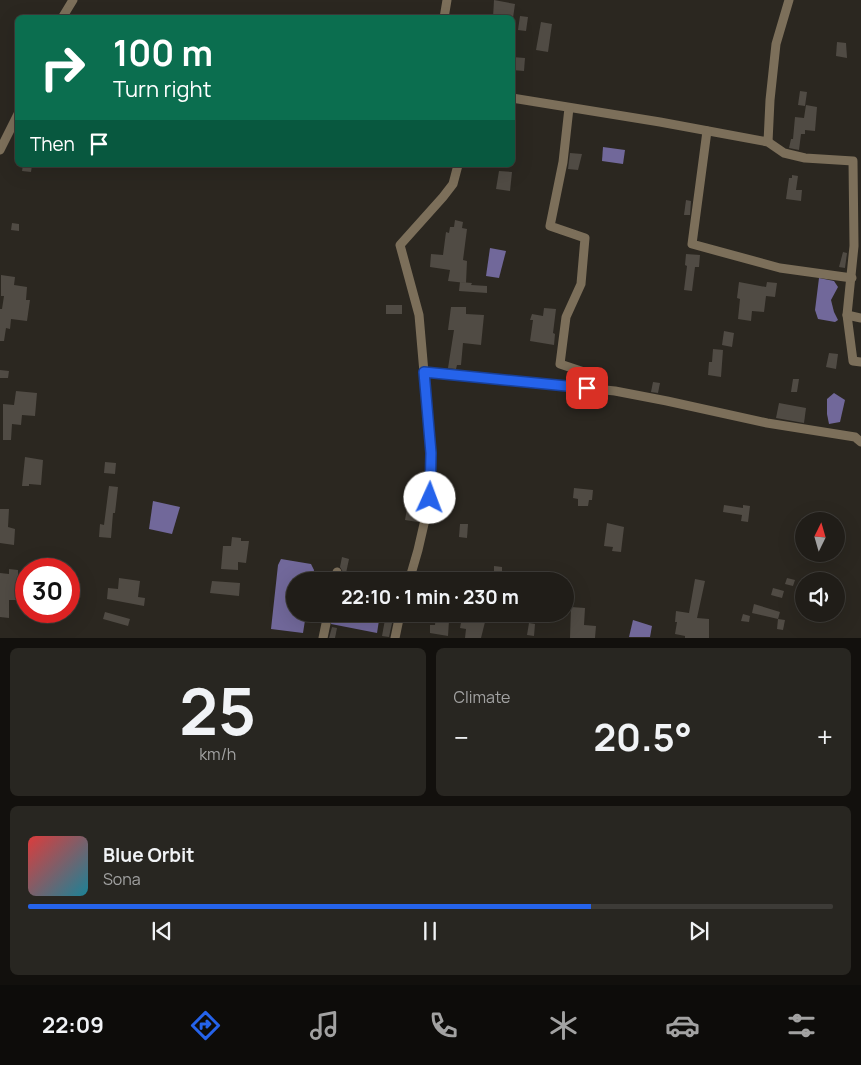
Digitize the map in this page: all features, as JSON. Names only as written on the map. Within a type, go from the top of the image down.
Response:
[{"type":"street","points":[[64,15],[74,0]]},
{"type":"street","points":[[444,15],[447,0]]},
{"type":"street","points":[[768,142],[776,44],[789,0]]},
{"type":"street","points":[[515,99],[768,142],[784,153],[804,158],[853,161],[861,156]]},
{"type":"street","points":[[569,108],[563,162],[550,226],[585,238],[581,284],[566,317],[560,364],[590,374],[587,388]]},
{"type":"street","points":[[0,150],[15,120]]},
{"type":"street","points":[[707,131],[692,244],[780,268],[852,278]]},
{"type":"street","points":[[853,161],[854,246],[847,315],[853,360],[861,362]]},
{"type":"street","points":[[412,572],[430,498],[431,453],[419,315],[400,245],[443,198],[453,184],[457,167]]},
{"type":"street","points":[[847,315],[861,318]]},
{"type":"street","points":[[424,372],[587,388],[667,401],[767,423],[855,437],[861,442]]},
{"type":"street","points":[[323,638],[326,622]]},
{"type":"street","points":[[395,638],[398,622]]},
{"type":"shaded area","points":[[603,147],[625,150],[623,164],[602,161]]},
{"type":"shaded area","points":[[490,248],[506,251],[499,278],[486,276]]},
{"type":"shaded area","points":[[819,278],[834,281],[838,287],[831,300],[838,320],[835,322],[818,319],[815,310]]},
{"type":"shaded area","points":[[834,393],[845,400],[840,422],[829,424],[827,399]]},
{"type":"shaded area","points":[[153,501],[180,507],[172,534],[149,529]]},
{"type":"shaded area","points":[[281,559],[311,564],[314,570],[314,572],[286,572],[286,622],[305,622],[303,633],[271,629],[278,565]]},
{"type":"shaded area","points":[[633,620],[652,626],[650,637],[629,637]]},
{"type":"shaded area","points":[[331,622],[379,622],[377,633],[331,624]]},
{"type":"building","points":[[494,0],[515,4],[513,15],[493,15]]},
{"type":"building","points":[[520,16],[528,17],[526,31],[518,30]]},
{"type":"building","points":[[541,22],[552,24],[548,52],[536,50]]},
{"type":"building","points":[[837,42],[846,43],[847,58],[836,56]]},
{"type":"building","points":[[515,57],[525,58],[524,71],[515,70]]},
{"type":"building","points":[[800,91],[807,92],[805,106],[798,105]]},
{"type":"building","points":[[806,105],[817,107],[815,131],[805,130],[805,134],[801,134],[799,150],[789,148],[791,139],[793,139],[795,117],[804,118]]},
{"type":"building","points":[[570,153],[582,154],[578,170],[568,169]]},
{"type":"building","points":[[23,167],[32,167],[31,172],[22,171]]},
{"type":"building","points":[[499,171],[512,172],[510,191],[496,189]]},
{"type":"building","points":[[792,175],[798,176],[796,190],[802,190],[801,201],[786,199],[789,178],[792,178]]},
{"type":"building","points":[[686,200],[691,201],[690,215],[684,215]]},
{"type":"building","points":[[455,220],[463,222],[462,228],[467,229],[463,260],[467,261],[466,283],[448,281],[450,270],[430,267],[431,254],[443,255],[446,232],[449,233],[450,227],[454,227]]},
{"type":"building","points":[[12,223],[19,224],[19,231],[11,230]]},
{"type":"building","points":[[843,252],[847,253],[845,268],[839,267]]},
{"type":"building","points":[[686,254],[700,255],[699,267],[695,267],[692,291],[684,290],[687,266],[685,265]]},
{"type":"building","points":[[1,275],[15,277],[14,285],[27,287],[26,300],[30,300],[27,321],[11,319],[10,329],[6,328],[4,341],[0,341],[0,309],[2,309],[4,296],[1,296]]},
{"type":"building","points":[[460,282],[487,286],[487,293],[459,291]]},
{"type":"building","points":[[739,282],[766,287],[767,282],[777,283],[775,297],[766,296],[764,312],[752,311],[751,321],[738,319],[740,299],[737,298]]},
{"type":"building","points":[[386,305],[402,305],[402,314],[386,314]]},
{"type":"building","points":[[451,307],[466,307],[466,314],[484,315],[481,345],[463,343],[461,365],[457,365],[456,369],[448,368],[454,330],[448,330]]},
{"type":"building","points":[[544,308],[556,309],[553,333],[555,334],[554,345],[530,341],[533,320],[530,320],[532,314],[543,316]]},
{"type":"building","points":[[724,331],[734,333],[732,347],[722,345]]},
{"type":"building","points":[[713,349],[723,350],[721,377],[708,375]]},
{"type":"building","points":[[829,353],[838,354],[836,369],[826,367]]},
{"type":"building","points":[[0,370],[9,371],[8,378],[0,378]]},
{"type":"building","points":[[793,379],[799,379],[797,392],[791,392]]},
{"type":"building","points":[[653,382],[660,383],[658,393],[651,392]]},
{"type":"building","points":[[16,391],[37,393],[35,416],[22,415],[21,425],[12,424],[11,440],[3,440],[3,404],[14,405]]},
{"type":"building","points":[[779,403],[806,408],[804,423],[776,418]]},
{"type":"building","points":[[25,457],[43,460],[41,485],[29,484],[29,486],[22,486]]},
{"type":"building","points":[[105,462],[116,463],[115,474],[104,473]]},
{"type":"building","points":[[109,486],[118,487],[111,538],[99,537],[100,524],[104,525]]},
{"type":"building","points":[[574,488],[593,490],[592,500],[589,500],[588,506],[578,506],[578,499],[573,498]]},
{"type":"building","points":[[409,498],[416,499],[414,508],[421,509],[418,522],[405,520]]},
{"type":"building","points":[[724,505],[743,508],[743,505],[750,506],[748,522],[741,521],[742,515],[723,512]]},
{"type":"building","points":[[0,509],[9,509],[8,527],[15,529],[14,545],[0,543]]},
{"type":"building","points":[[607,523],[624,527],[621,552],[612,551],[613,547],[604,546]]},
{"type":"building","points":[[460,524],[468,524],[467,538],[459,537]]},
{"type":"building","points":[[232,537],[241,538],[241,541],[249,541],[246,563],[238,562],[238,570],[221,569],[223,546],[231,546]]},
{"type":"building","points":[[342,557],[349,559],[346,572],[343,572],[340,567]]},
{"type":"building","points":[[494,566],[502,567],[502,572],[494,572]]},
{"type":"building","points":[[9,569],[15,570],[15,600],[9,600],[9,618],[0,617],[0,573],[9,574]]},
{"type":"building","points":[[119,578],[140,581],[138,597],[145,598],[144,606],[107,599],[108,588],[118,589]]},
{"type":"building","points":[[787,578],[795,580],[793,586],[785,584]]},
{"type":"building","points":[[695,579],[705,581],[697,618],[709,619],[709,638],[685,638],[685,636],[675,634],[676,611],[689,613]]},
{"type":"building","points":[[212,581],[240,583],[239,596],[210,593]]},
{"type":"building","points":[[773,588],[784,591],[782,598],[771,595]]},
{"type":"building","points":[[754,604],[780,612],[778,619],[752,613]]},
{"type":"building","points":[[574,607],[585,608],[584,625],[596,626],[595,638],[570,638],[571,622],[574,622]]},
{"type":"building","points":[[105,612],[130,619],[128,626],[103,619]]},
{"type":"building","points":[[743,614],[750,616],[749,622],[741,621]]},
{"type":"building","points":[[778,619],[785,620],[783,630],[777,629]]},
{"type":"building","points":[[385,622],[392,622],[389,637],[382,636]]},
{"type":"building","points":[[435,622],[449,622],[448,636],[430,633],[430,625],[435,625]]},
{"type":"building","points":[[461,622],[485,622],[481,638],[465,638],[466,629],[460,628]]},
{"type":"building","points":[[529,623],[535,624],[534,636],[527,635]]},
{"type":"building","points":[[332,627],[337,628],[335,638],[329,638]]},
{"type":"route","points":[[430,498],[431,453],[424,372],[587,388]]}]
